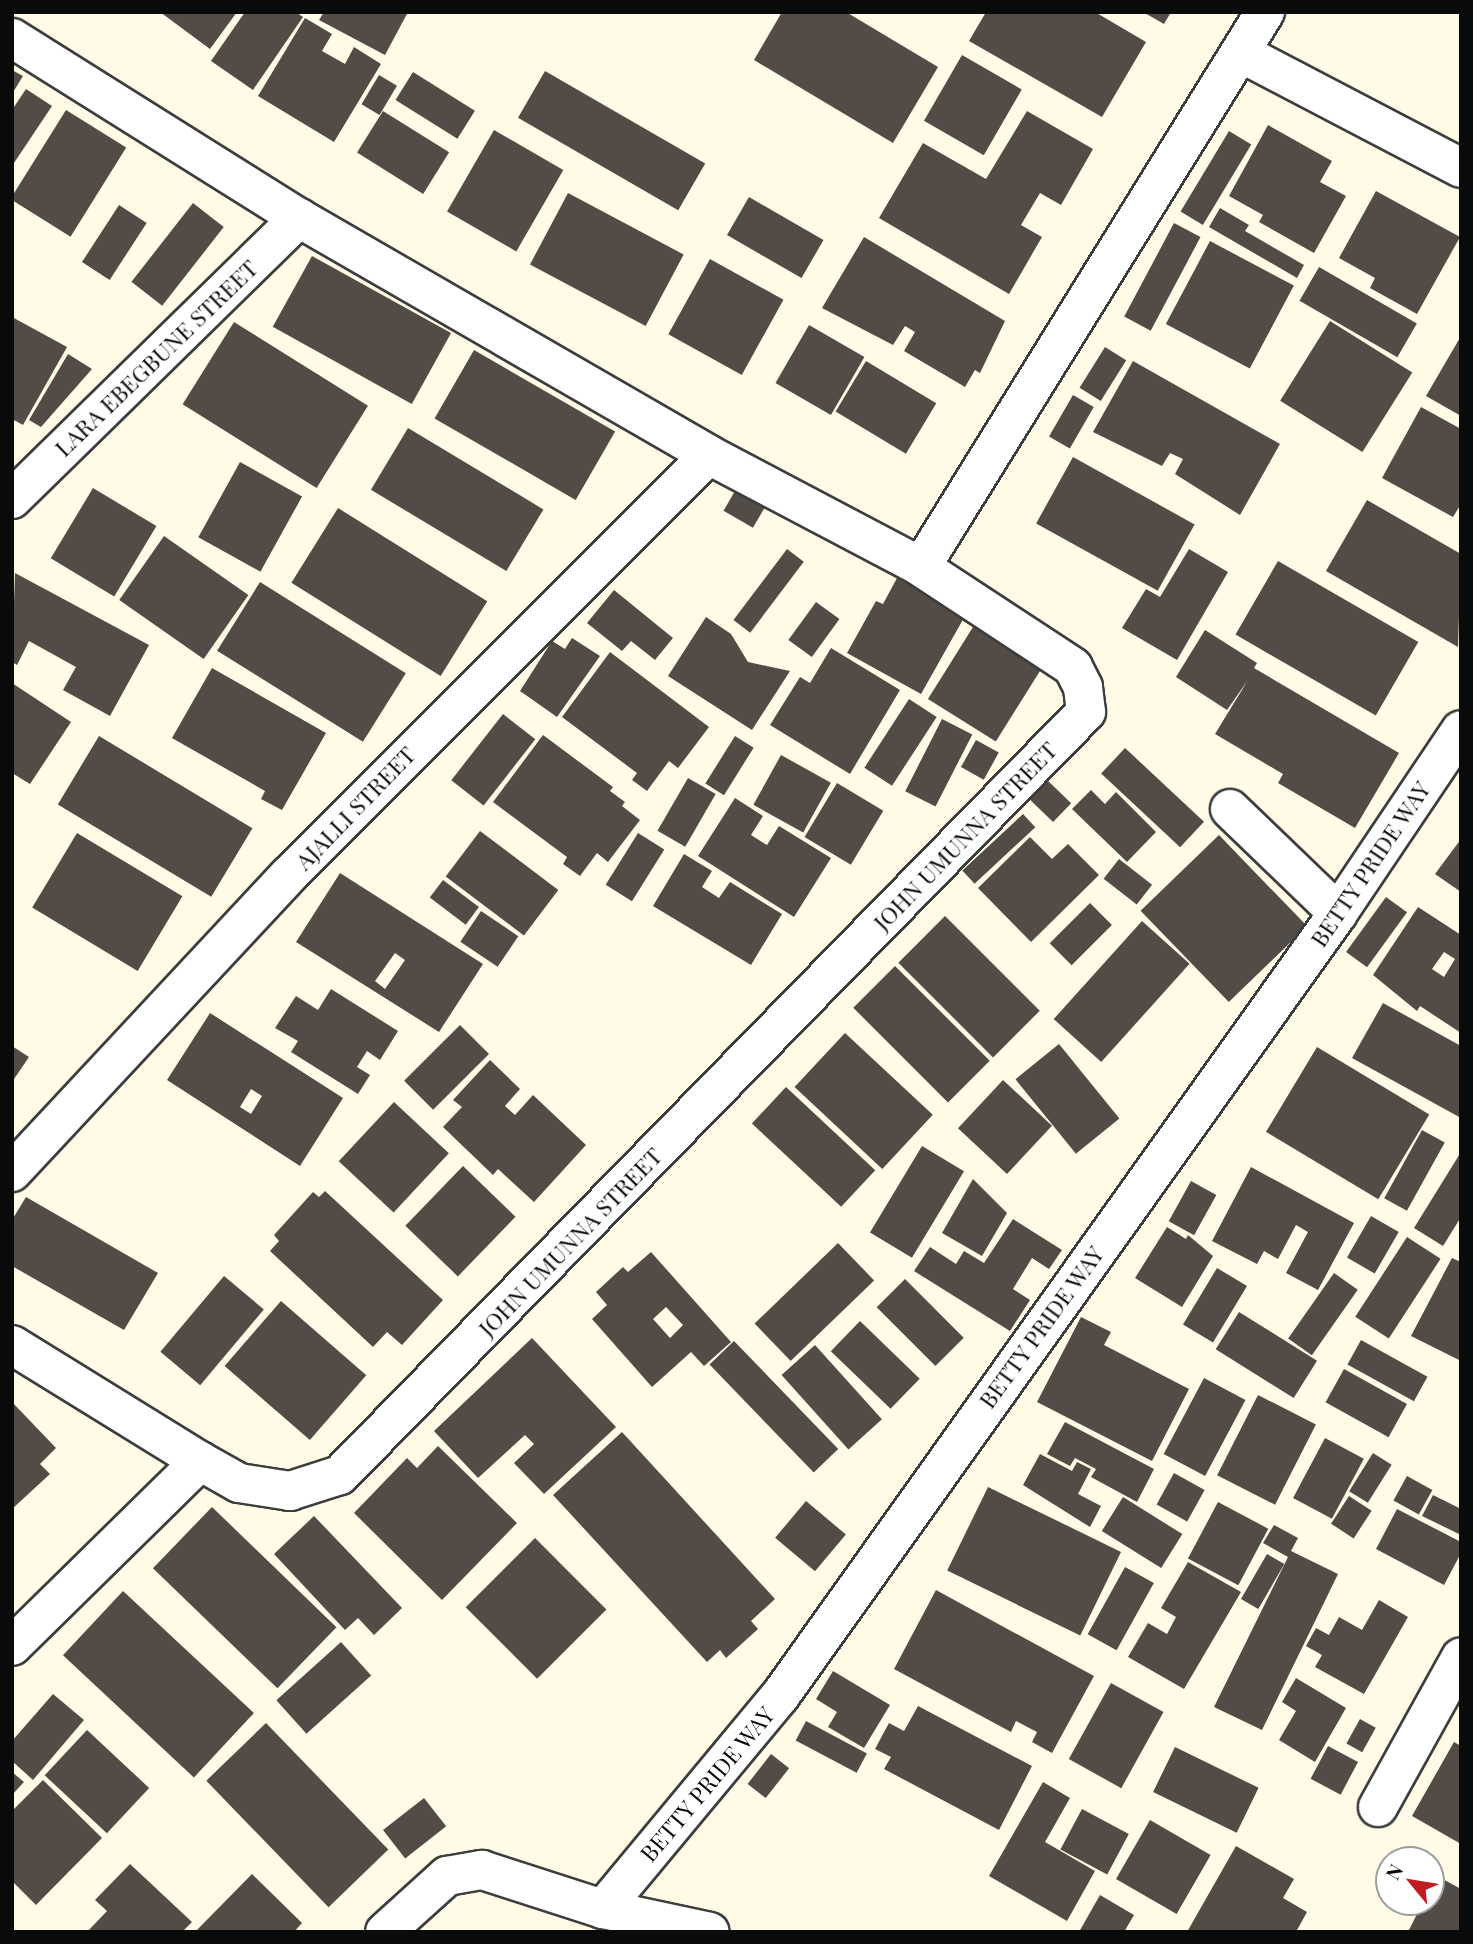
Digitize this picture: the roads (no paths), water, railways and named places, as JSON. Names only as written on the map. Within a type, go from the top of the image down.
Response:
[{"type":"street","points":[[12,37],[299,218],[709,455],[921,567],[1265,12]]},
{"type":"street","points":[[1241,52],[1461,168]]},
{"type":"street","name":"LARA EBEGBUNE STREET","points":[[12,499],[299,218]]},
{"type":"street","name":"AJALLI STREET","points":[[12,1172],[288,876],[709,455]]},
{"type":"street","name":"JOHN UMUNNA STREET","points":[[12,1345],[239,1483],[290,1491],[340,1475],[1086,712],[1083,687],[1073,667],[921,567]]},
{"type":"street","name":"BETTY PRIDE WAY","points":[[603,1909],[780,1696],[1338,913],[1461,730]]},
{"type":"street","points":[[1230,809],[1338,913]]},
{"type":"street","points":[[12,1647],[200,1461]]},
{"type":"street","points":[[1378,1807],[1461,1657]]},
{"type":"street","points":[[385,1932],[447,1875],[482,1870],[603,1909],[710,1932]]}]
